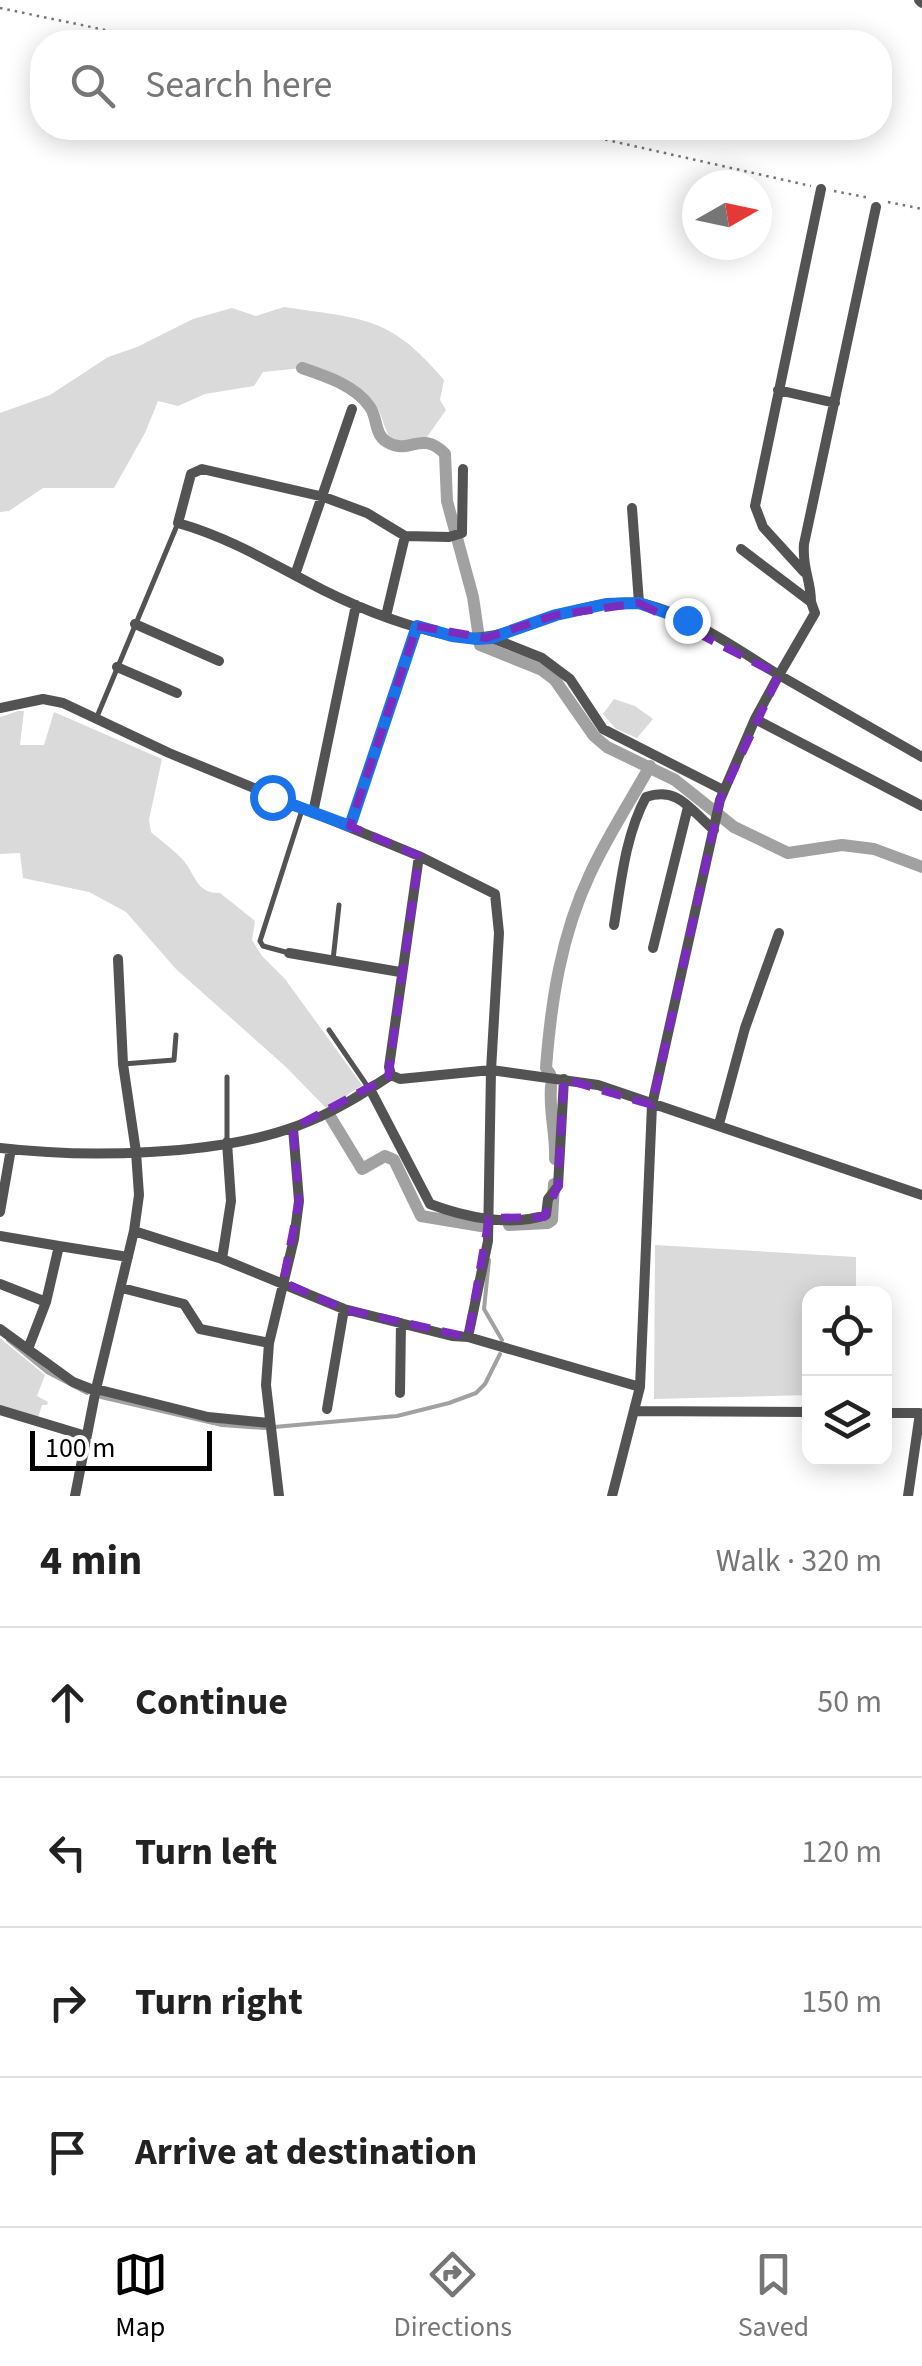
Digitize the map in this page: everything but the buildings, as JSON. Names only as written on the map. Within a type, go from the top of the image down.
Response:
[{"type":"street","points":[[612,1496],[640,1386],[652,1105],[715,824],[722,795],[755,720],[815,614],[804,572],[763,528],[755,506],[821,188]]},
{"type":"street","points":[[804,572],[804,544],[876,206]]},
{"type":"street","points":[[778,390],[834,403]]},
{"type":"street","points":[[295,575],[352,408]]},
{"type":"street","points":[[463,469],[462,533],[454,536],[405,536],[367,513],[324,497],[195,470],[178,523],[217,534],[356,605],[452,636],[485,638],[542,658],[570,679],[604,729],[722,795]]},
{"type":"street","points":[[632,508],[639,603]]},
{"type":"street","points":[[386,616],[405,536]]},
{"type":"street","points":[[742,549],[811,602]]},
{"type":"street","points":[[485,638],[556,615],[606,604],[639,603],[687,620],[922,757]]},
{"type":"street","points":[[308,812],[356,605]]},
{"type":"street","points":[[135,624],[219,661]]},
{"type":"street","points":[[350,826],[417,626]]},
{"type":"street","points":[[116,667],[177,693]]},
{"type":"street","points":[[0,708],[43,699],[63,703],[308,812],[419,856],[488,889],[498,901],[489,1218],[486,1261],[468,1337]]},
{"type":"street","points":[[755,720],[922,806]]},
{"type":"street","points":[[614,925],[634,827],[646,798],[664,792],[678,797],[715,824]]},
{"type":"street","points":[[654,948],[688,807]]},
{"type":"street","points":[[391,1075],[400,972],[419,856]]},
{"type":"street","points":[[719,1124],[745,1028],[778,933]]},
{"type":"street","points":[[289,953],[400,972]]},
{"type":"street","points":[[75,1496],[139,1195],[123,1064],[118,959]]},
{"type":"street","points":[[391,1075],[400,1079],[492,1070],[598,1084],[922,1195]]},
{"type":"street","points":[[0,1212],[6,1148],[136,1152],[227,1142],[293,1128],[325,1116],[391,1075]]},
{"type":"street","points":[[370,1089],[430,1204],[460,1216],[544,1216],[553,1193],[564,1079]]},
{"type":"street","points":[[278,1496],[266,1385],[269,1343],[299,1201],[293,1128]]},
{"type":"street","points":[[222,1258],[231,1201],[227,1142]]},
{"type":"street","points":[[134,1231],[222,1258],[344,1309],[468,1337],[640,1386]]},
{"type":"street","points":[[0,1236],[128,1257]]},
{"type":"street","points":[[28,1348],[46,1302],[58,1246]]},
{"type":"street","points":[[0,1284],[46,1302]]},
{"type":"street","points":[[122,1288],[184,1304],[200,1329],[269,1343]]},
{"type":"street","points":[[327,1409],[344,1309]]},
{"type":"street","points":[[400,1392],[401,1324]]},
{"type":"street","points":[[0,1329],[72,1382],[208,1417],[269,1423]]},
{"type":"street","points":[[908,1496],[922,1398]]},
{"type":"street","points":[[0,1410],[86,1436]]},
{"type":"street","points":[[635,1411],[802,1412]]},
{"type":"street","points":[[892,1413],[920,1413]]},
{"type":"lane","points":[[96,719],[178,523]]},
{"type":"lane","points":[[289,953],[263,946],[260,940],[308,812]]},
{"type":"lane","points":[[333,960],[340,905]]},
{"type":"lane","points":[[329,1030],[370,1089]]},
{"type":"lane","points":[[123,1064],[174,1060],[176,1034]]},
{"type":"lane","points":[[227,1077],[227,1142]]},
{"type":"path","points":[[0,8],[105,30]]},
{"type":"path","points":[[607,140],[821,188]]},
{"type":"highlighted area","points":[[639,603],[779,675],[720,800],[652,1105],[564,1079],[558,1186],[544,1217],[489,1218],[468,1337],[344,1309],[283,1282],[299,1201],[293,1128],[388,1077],[419,856],[350,826],[417,626],[486,638],[556,615]]},
{"type":"shaded area","points":[[284,307],[373,324],[407,343],[425,359],[444,380],[440,400],[446,410],[427,437],[405,442],[390,438],[372,400],[334,376],[303,365],[263,372],[254,386],[205,394],[178,406],[158,401],[114,488],[43,488],[9,511],[0,512],[0,413],[50,395],[108,357],[193,319],[232,308],[256,316]]},
{"type":"shaded area","points":[[614,699],[635,706],[653,719],[637,738],[616,729],[603,714]]},
{"type":"shaded area","points":[[24,711],[20,745],[44,745],[54,712],[162,759],[149,820],[151,832],[184,861],[206,891],[220,893],[255,921],[252,940],[262,956],[285,979],[362,1085],[327,1109],[176,969],[126,912],[89,892],[23,878],[20,853],[0,854],[0,717]]},
{"type":"shaded area","points":[[655,1245],[856,1257],[856,1286],[802,1286],[802,1395],[654,1399]]},
{"type":"shaded area","points":[[0,1338],[45,1375],[37,1396],[48,1402],[42,1405],[38,1418],[0,1406]]},
{"type":"waterway","points":[[302,368],[357,393],[370,407],[380,435],[387,442],[395,446],[429,444],[445,454],[447,501],[473,597],[480,645],[542,670],[555,680],[594,736],[607,747],[675,780],[734,827],[788,853],[842,845],[874,849],[922,867]]},
{"type":"waterway","points":[[550,1074],[546,1068],[551,1018],[572,921],[597,860],[650,766]]},
{"type":"waterway","points":[[551,1086],[555,1159]]},
{"type":"waterway","points":[[331,1118],[362,1169],[385,1156],[394,1160],[421,1216],[481,1226]]},
{"type":"waterway","points":[[509,1225],[552,1220],[554,1184]]},
{"type":"waterway","points":[[489,1260],[484,1309],[502,1340]]},
{"type":"waterway","points":[[8,1340],[47,1372],[87,1393]]},
{"type":"waterway","points":[[274,1427],[397,1416],[449,1403],[476,1393],[500,1354]]},
{"type":"waterway","points":[[101,1397],[222,1425],[265,1428]]},
{"type":"route","points":[[272,797],[350,826],[417,626],[465,639],[491,638],[556,615],[606,604],[639,603],[687,620]]}]
